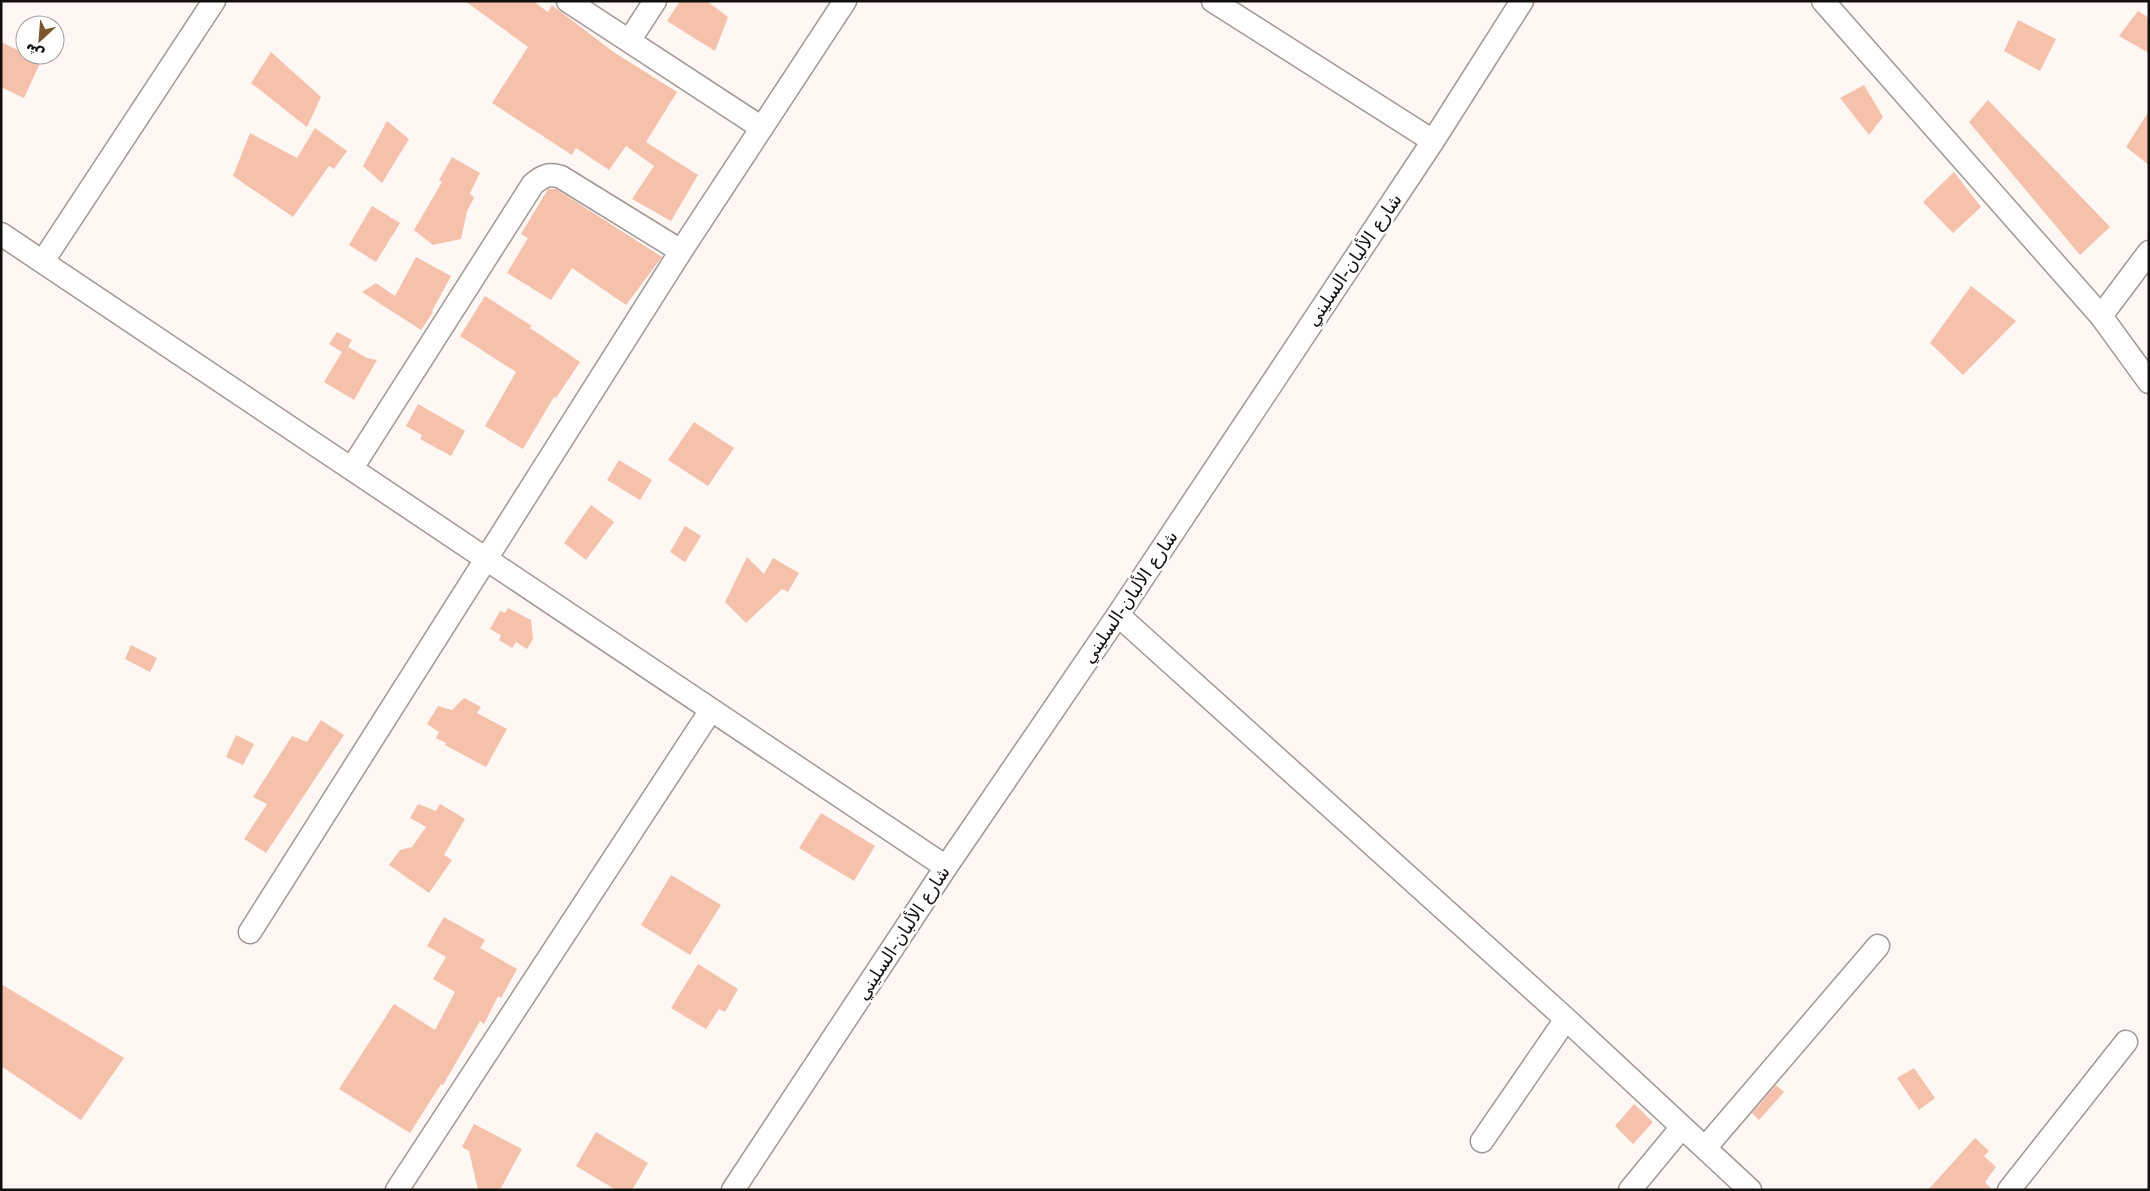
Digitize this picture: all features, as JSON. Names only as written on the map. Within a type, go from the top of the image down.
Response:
[{"type":"street","points":[[42,261],[214,1]]},
{"type":"street","points":[[568,1],[762,128]]},
{"type":"street","points":[[629,41],[655,1]]},
{"type":"street","points":[[250,932],[681,251],[845,1]]},
{"type":"street","points":[[1213,1],[1433,141]]},
{"type":"street","name":"شارع الألبان-السليني","points":[[733,1190],[946,867],[1118,615],[1433,141],[1522,1]]},
{"type":"street","points":[[1823,1],[2101,316],[2149,382]]},
{"type":"street","points":[[352,468],[533,184],[542,177],[550,174],[561,177],[681,251]]},
{"type":"street","points":[[1,234],[946,867]]},
{"type":"street","points":[[2101,316],[2149,252]]},
{"type":"street","points":[[1118,615],[1566,1019],[1750,1190]]},
{"type":"street","points":[[397,1190],[711,710]]},
{"type":"street","points":[[1705,1148],[1878,946]]},
{"type":"street","points":[[1482,1140],[1566,1019]]},
{"type":"street","points":[[2009,1190],[2126,1042]]},
{"type":"street","points":[[1630,1190],[1682,1127]]},
{"type":"building","points":[[465,1],[533,1],[548,12],[552,5],[612,51],[677,92],[646,142],[698,175],[671,221],[632,199],[654,166],[626,146],[609,170],[576,148],[572,155],[492,103],[528,47]]},
{"type":"building","points":[[680,1],[707,1],[728,17],[715,51],[667,21]]},
{"type":"building","points":[[2138,11],[2149,18],[2149,53],[2119,36]]},
{"type":"building","points":[[2018,20],[2056,39],[2040,71],[2004,51]]},
{"type":"building","points":[[1,42],[15,49],[15,65],[39,65],[24,98],[1,87]]},
{"type":"building","points":[[271,52],[321,97],[307,127],[251,83]]},
{"type":"building","points":[[1864,85],[1883,117],[1869,135],[1840,98]]},
{"type":"building","points":[[1988,100],[2110,227],[2080,255],[1969,122]]},
{"type":"building","points":[[2149,111],[2149,165],[2126,147]]},
{"type":"building","points":[[387,121],[409,139],[382,183],[363,166]]},
{"type":"building","points":[[315,128],[347,151],[334,169],[329,166],[293,217],[233,176],[250,133],[297,158]]},
{"type":"building","points":[[452,157],[480,173],[470,193],[474,198],[467,211],[461,239],[433,245],[414,230],[442,182],[439,180]]},
{"type":"building","points":[[1954,172],[1981,207],[1953,233],[1923,202]]},
{"type":"building","points":[[548,189],[556,189],[662,257],[626,305],[572,268],[551,300],[507,273],[528,238],[521,234]]},
{"type":"building","points":[[372,206],[400,223],[376,262],[349,245]]},
{"type":"building","points":[[416,257],[451,276],[433,312],[421,330],[362,292],[376,283],[395,296]]},
{"type":"building","points":[[1971,286],[2016,321],[1963,375],[1930,343]]},
{"type":"building","points":[[485,296],[532,326],[530,328],[580,362],[556,398],[554,397],[523,449],[485,426],[516,372],[460,336]]},
{"type":"building","points":[[337,332],[352,340],[348,347],[367,358],[377,360],[354,400],[324,382],[342,352],[329,344]]},
{"type":"building","points":[[418,404],[465,431],[451,456],[420,439],[422,435],[406,426]]},
{"type":"building","points":[[694,422],[734,448],[708,486],[668,460]]},
{"type":"building","points":[[619,460],[652,480],[640,500],[607,480]]},
{"type":"building","points":[[591,505],[614,522],[586,560],[564,543]]},
{"type":"building","points":[[685,526],[701,536],[685,562],[670,552]]},
{"type":"building","points":[[747,557],[764,574],[773,558],[799,573],[788,592],[782,589],[746,623],[725,602]]},
{"type":"building","points":[[508,608],[531,620],[533,639],[527,649],[516,642],[512,648],[499,640],[501,635],[490,629],[500,611],[505,613]]},
{"type":"building","points":[[131,645],[157,658],[150,672],[125,659]]},
{"type":"building","points":[[464,698],[481,707],[477,713],[507,729],[486,767],[445,745],[446,743],[436,738],[439,732],[427,724],[438,706],[452,710]]},
{"type":"building","points":[[321,720],[344,735],[266,853],[244,839],[267,804],[253,797],[292,736],[307,742]]},
{"type":"building","points":[[236,735],[254,744],[243,765],[226,757]]},
{"type":"building","points":[[418,804],[436,811],[440,804],[465,819],[444,855],[452,860],[429,893],[389,865],[400,850],[412,847],[426,827],[410,818]]},
{"type":"building","points":[[821,813],[875,846],[854,881],[799,848]]},
{"type":"building","points":[[671,875],[721,905],[690,955],[641,925]]},
{"type":"building","points":[[444,917],[485,940],[480,948],[517,969],[501,998],[498,996],[484,1024],[480,1021],[443,1085],[441,1084],[410,1133],[339,1089],[394,1004],[435,1030],[455,992],[433,979],[446,957],[427,946]]},
{"type":"building","points":[[698,964],[738,989],[725,1012],[719,1009],[706,1029],[671,1008]]},
{"type":"building","points":[[1,984],[124,1058],[81,1120],[1,1066]]},
{"type":"building","points":[[1914,1068],[1935,1098],[1919,1110],[1897,1078]]},
{"type":"building","points":[[1776,1085],[1784,1092],[1759,1120],[1752,1113]]},
{"type":"building","points":[[1634,1104],[1653,1122],[1633,1144],[1615,1126]]},
{"type":"building","points":[[474,1124],[522,1149],[500,1190],[478,1190],[469,1151],[462,1147]]},
{"type":"building","points":[[596,1132],[648,1163],[632,1190],[616,1190],[576,1166]]},
{"type":"building","points":[[1975,1138],[1989,1151],[1984,1156],[1996,1167],[1985,1182],[1992,1190],[1928,1190]]}]
